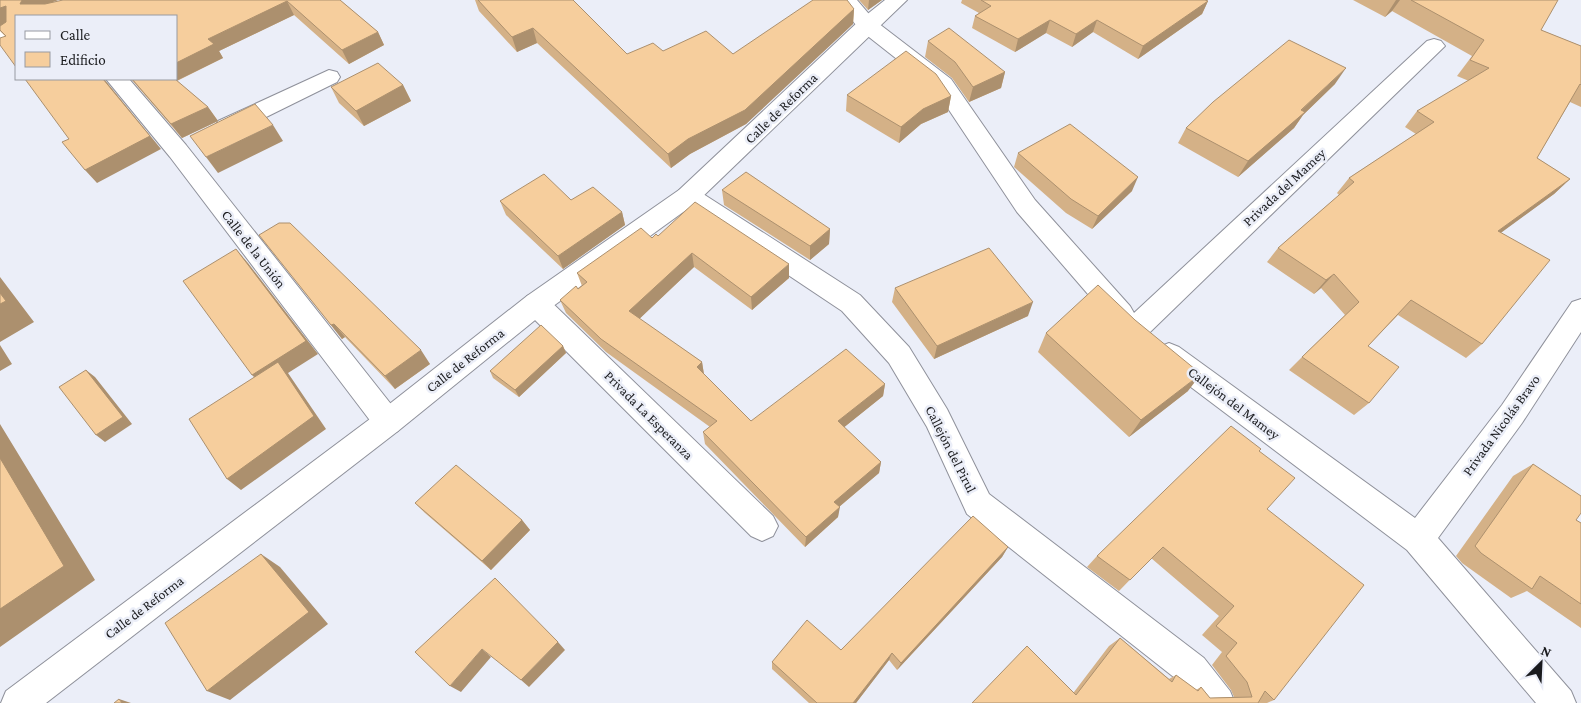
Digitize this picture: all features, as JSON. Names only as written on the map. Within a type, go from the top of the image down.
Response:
[{"type":"street","name":"Callejón del Mamey","points":[[846,0],[868,25],[943,84],[1026,206],[1135,329],[1418,539],[1559,703]]},
{"type":"street","name":"Calle de Reforma","points":[[18,703],[388,422],[536,304],[688,196],[868,25],[897,0]]},
{"type":"street","points":[[0,36],[15,28]]},
{"type":"street","name":"Privada del Mamey","points":[[1135,329],[1434,46]]},
{"type":"street","points":[[193,143],[329,77]]},
{"type":"street","name":"Calle de la Unión","points":[[118,80],[193,143],[388,422]]},
{"type":"street","name":"Callejón del Pirul","points":[[688,196],[852,303],[899,355],[937,418],[978,504],[1192,670],[1218,703]]},
{"type":"street","name":"Privada La Esperanza","points":[[536,304],[762,526]]},
{"type":"street","name":"Privada Nicolás Bravo","points":[[1418,539],[1512,414],[1581,310]]},
{"type":"building","points":[[0,0],[22,0],[20,4],[45,4],[63,0],[340,0],[378,32],[342,50],[287,1],[208,39],[214,44],[178,62],[178,15],[15,15],[15,66],[0,45],[0,38],[6,36],[0,30],[0,26],[6,22],[6,6],[0,8]]},
{"type":"building","points":[[478,0],[573,0],[627,54],[653,43],[663,51],[706,31],[733,54],[813,0],[847,0],[854,9],[745,110],[688,139],[668,154],[533,28],[512,37]]},
{"type":"building","points":[[981,0],[1208,1],[1143,46],[1097,20],[1076,34],[1050,20],[1018,39],[975,16],[991,6]]},
{"type":"building","points":[[1411,0],[1558,0],[1541,30],[1581,46],[1581,85],[1537,158],[1570,179],[1498,231],[1550,260],[1482,344],[1411,300],[1368,346],[1399,367],[1369,403],[1302,357],[1359,302],[1334,274],[1326,280],[1278,248],[1354,182],[1349,178],[1434,122],[1417,111],[1489,68],[1470,60],[1484,40]]},
{"type":"building","points":[[949,28],[1005,72],[973,87],[955,62],[928,41]]},
{"type":"building","points":[[1289,40],[1346,68],[1301,110],[1305,112],[1248,161],[1186,128],[1213,102]]},
{"type":"building","points":[[906,51],[936,74],[951,96],[923,109],[901,127],[847,95]]},
{"type":"building","points":[[378,63],[403,85],[356,111],[331,87]]},
{"type":"building","points":[[26,80],[104,80],[150,136],[85,170],[62,142],[69,139]]},
{"type":"building","points":[[133,80],[176,80],[208,107],[171,124]]},
{"type":"building","points":[[255,104],[273,125],[206,157],[190,136]]},
{"type":"building","points":[[1070,124],[1138,177],[1098,216],[1071,199],[1018,153]]},
{"type":"building","points":[[746,172],[830,229],[810,246],[722,190]]},
{"type":"building","points":[[544,174],[571,200],[593,187],[622,212],[558,256],[500,201]]},
{"type":"building","points":[[695,202],[789,264],[751,297],[692,253],[629,311],[702,362],[697,367],[751,421],[846,349],[885,384],[838,421],[881,462],[834,502],[840,507],[806,537],[703,432],[717,421],[601,339],[560,300],[576,286],[578,289],[587,282],[577,273],[641,228],[652,238],[656,234],[658,236]]},
{"type":"building","points":[[279,223],[290,223],[421,350],[385,376],[334,324],[331,325],[259,235]]},
{"type":"building","points":[[989,248],[1033,302],[937,346],[895,288]]},
{"type":"building","points":[[236,249],[306,341],[252,375],[183,281]]},
{"type":"building","points":[[1098,285],[1135,320],[1201,374],[1141,420],[1046,333]]},
{"type":"building","points":[[0,293],[6,301],[0,304]]},
{"type":"building","points":[[541,325],[563,346],[515,390],[490,371]]},
{"type":"building","points":[[278,362],[314,416],[227,479],[189,419]]},
{"type":"building","points":[[86,370],[123,417],[96,435],[59,387]]},
{"type":"building","points":[[1231,426],[1261,449],[1259,451],[1295,478],[1267,509],[1364,585],[1274,700],[1265,691],[1258,703],[972,703],[1027,646],[1076,695],[1120,638],[1172,682],[1176,675],[1198,691],[1201,687],[1210,698],[1252,697],[1247,682],[1226,656],[1237,643],[1216,626],[1234,606],[1163,547],[1130,580],[1097,556]]},
{"type":"building","points":[[0,458],[64,566],[0,609]]},
{"type":"building","points":[[1533,464],[1581,496],[1581,513],[1576,520],[1581,523],[1581,604],[1540,576],[1532,589],[1481,553],[1475,546]]},
{"type":"building","points":[[456,465],[522,520],[482,561],[415,503]]},
{"type":"building","points":[[973,516],[1008,547],[901,663],[892,653],[853,703],[817,703],[772,662],[807,620],[841,650]]},
{"type":"building","points":[[261,554],[309,612],[207,691],[165,623]]},
{"type":"building","points":[[495,578],[558,642],[521,680],[482,649],[450,686],[415,652]]},
{"type":"building","points":[[119,699],[122,703],[114,703]]}]
